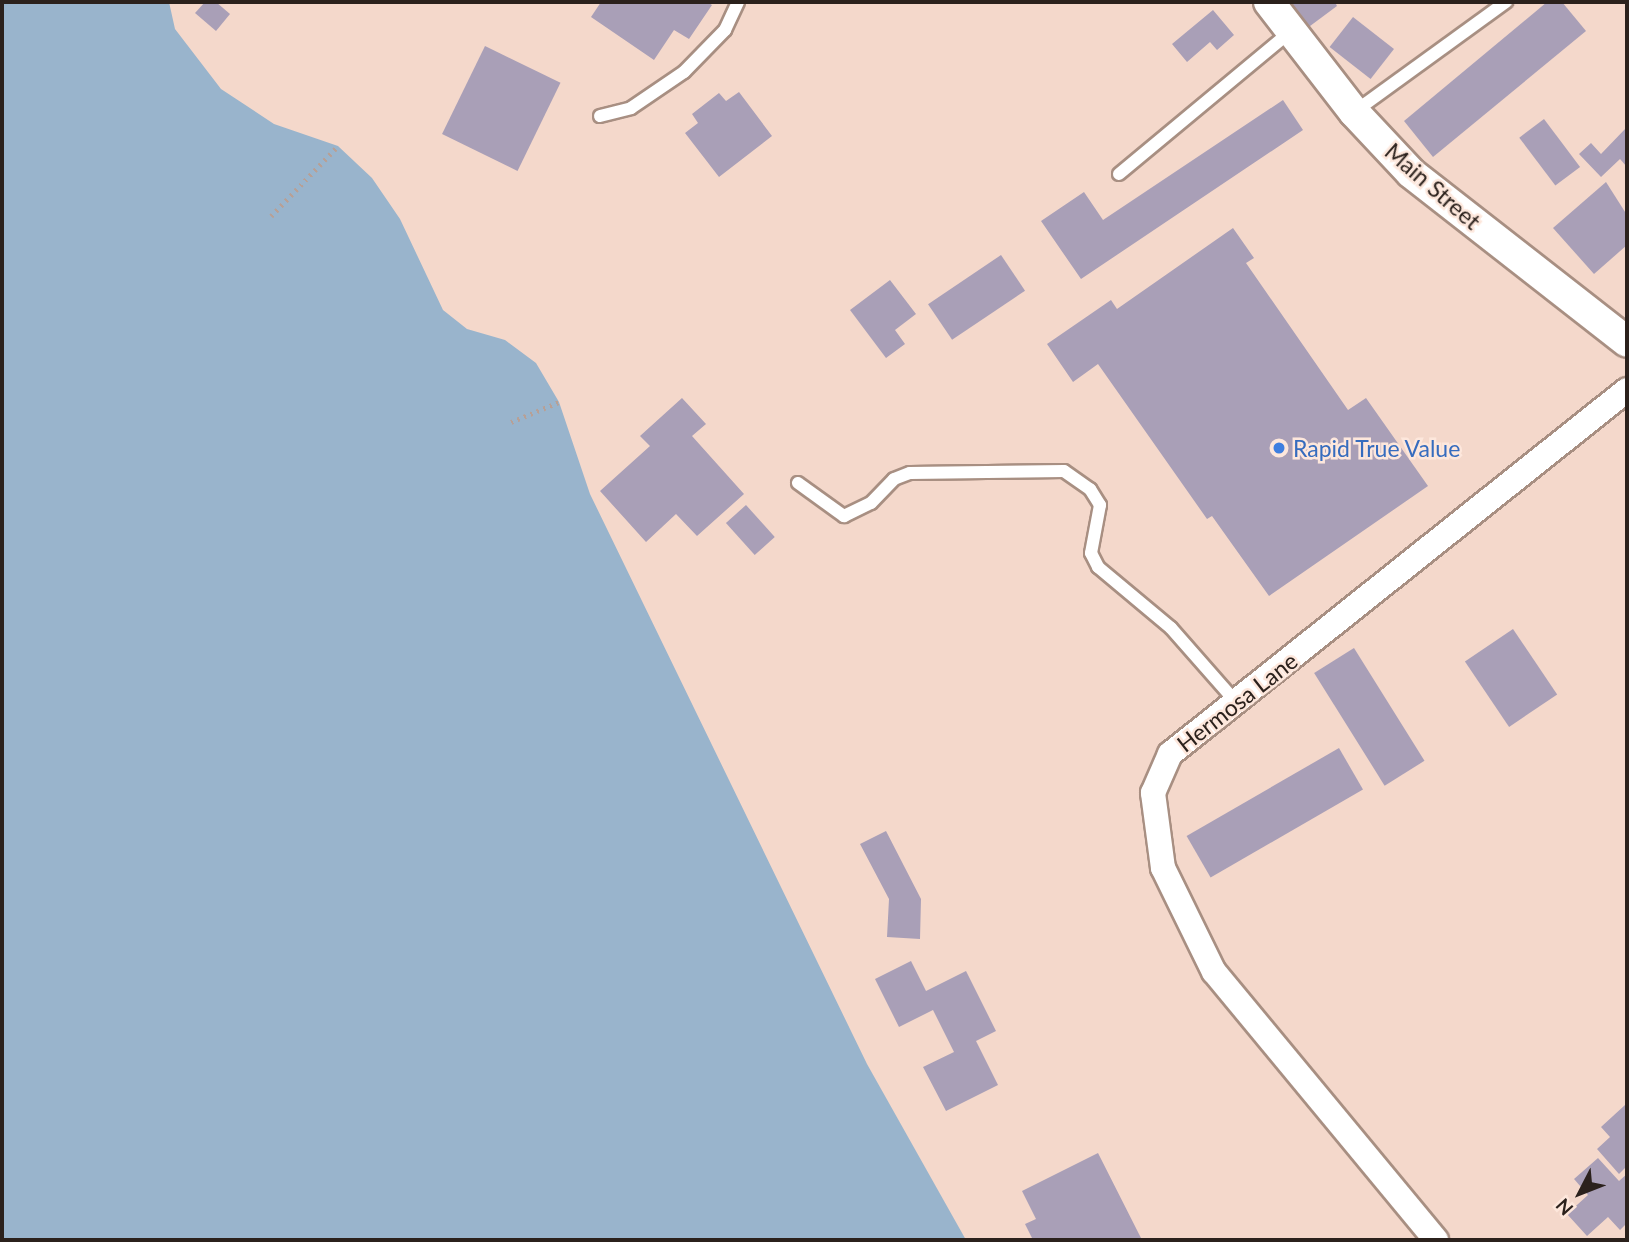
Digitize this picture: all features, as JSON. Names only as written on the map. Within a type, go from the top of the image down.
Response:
[{"type":"street","name":"Main Street","points":[[1269,2],[1354,112],[1411,173],[1627,342]]},
{"type":"street","name":"Hermosa Lane","points":[[1436,1240],[1214,972],[1163,868],[1153,793],[1170,754],[1627,390]]},
{"type":"lane","points":[[600,116],[631,108],[684,72],[724,30],[738,2]]},
{"type":"lane","points":[[1354,112],[1506,2]]},
{"type":"lane","points":[[1119,174],[1290,32]]},
{"type":"lane","points":[[798,483],[844,516],[872,503],[894,479],[910,472],[1064,471],[1082,481],[1100,505],[1091,553],[1098,567],[1171,628],[1237,703]]},
{"type":"path","points":[[271,216],[338,146]]},
{"type":"path","points":[[511,422],[559,402]]},
{"type":"water","points":[[2,2],[169,2],[175,29],[221,89],[274,124],[338,146],[372,178],[400,219],[443,310],[467,329],[505,340],[536,363],[559,402],[590,494],[867,1064],[966,1240],[2,1240]]},
{"type":"building","points":[[205,2],[216,2],[230,14],[216,31],[195,13]]},
{"type":"building","points":[[601,2],[707,2],[712,5],[689,39],[674,30],[654,60],[591,17]]},
{"type":"building","points":[[1279,2],[1335,2],[1337,6],[1302,32]]},
{"type":"building","points":[[1547,2],[1562,2],[1586,31],[1433,157],[1404,121]]},
{"type":"building","points":[[1213,10],[1234,35],[1217,50],[1210,42],[1187,62],[1172,44]]},
{"type":"building","points":[[1353,17],[1394,49],[1371,79],[1330,47]]},
{"type":"building","points":[[485,46],[560,83],[518,171],[442,134]]},
{"type":"building","points":[[739,92],[772,136],[719,177],[685,133],[698,123],[692,114],[719,93],[726,101]]},
{"type":"building","points":[[1283,100],[1303,130],[1081,279],[1041,221],[1084,192],[1103,220]]},
{"type":"building","points":[[1544,119],[1580,167],[1555,186],[1519,138]]},
{"type":"building","points":[[1626,128],[1627,167],[1620,159],[1601,177],[1579,154],[1591,143],[1601,154]]},
{"type":"building","points":[[1606,182],[1627,215],[1627,245],[1594,274],[1553,228]]},
{"type":"building","name":"Rapid True Value","points":[[1233,228],[1254,258],[1246,263],[1348,410],[1366,398],[1428,486],[1269,596],[1212,516],[1207,519],[1098,364],[1073,382],[1047,344],[1111,300],[1117,309]]},
{"type":"building","points":[[1001,255],[1025,291],[952,340],[928,304]]},
{"type":"building","points":[[890,280],[916,314],[895,330],[905,344],[886,358],[850,310]]},
{"type":"building","points":[[682,398],[706,424],[692,436],[744,494],[697,536],[676,514],[646,542],[600,491],[650,446],[640,436]]},
{"type":"building","points":[[746,505],[775,537],[755,555],[726,523]]},
{"type":"building","points":[[1513,629],[1557,694],[1509,727],[1465,661]]},
{"type":"building","points":[[1354,648],[1424,761],[1385,786],[1314,673]]},
{"type":"building","points":[[1339,748],[1363,790],[1211,878],[1187,836]]},
{"type":"building","points":[[886,831],[921,899],[920,939],[887,937],[889,899],[860,844]]},
{"type":"building","points":[[911,961],[926,991],[966,971],[996,1031],[976,1041],[998,1085],[946,1111],[923,1067],[954,1052],[933,1010],[899,1027],[875,979]]},
{"type":"building","points":[[1625,1105],[1627,1166],[1619,1174],[1597,1149],[1610,1137],[1601,1127]]},
{"type":"building","points":[[1098,1153],[1142,1240],[1033,1240],[1025,1224],[1036,1219],[1022,1191]]},
{"type":"building","points":[[1598,1158],[1619,1181],[1627,1174],[1627,1223],[1620,1230],[1608,1217],[1587,1236],[1567,1214],[1588,1195],[1574,1179]]},
{"type":"place","name":"Rapid True Value","points":[[1279,448]]}]
